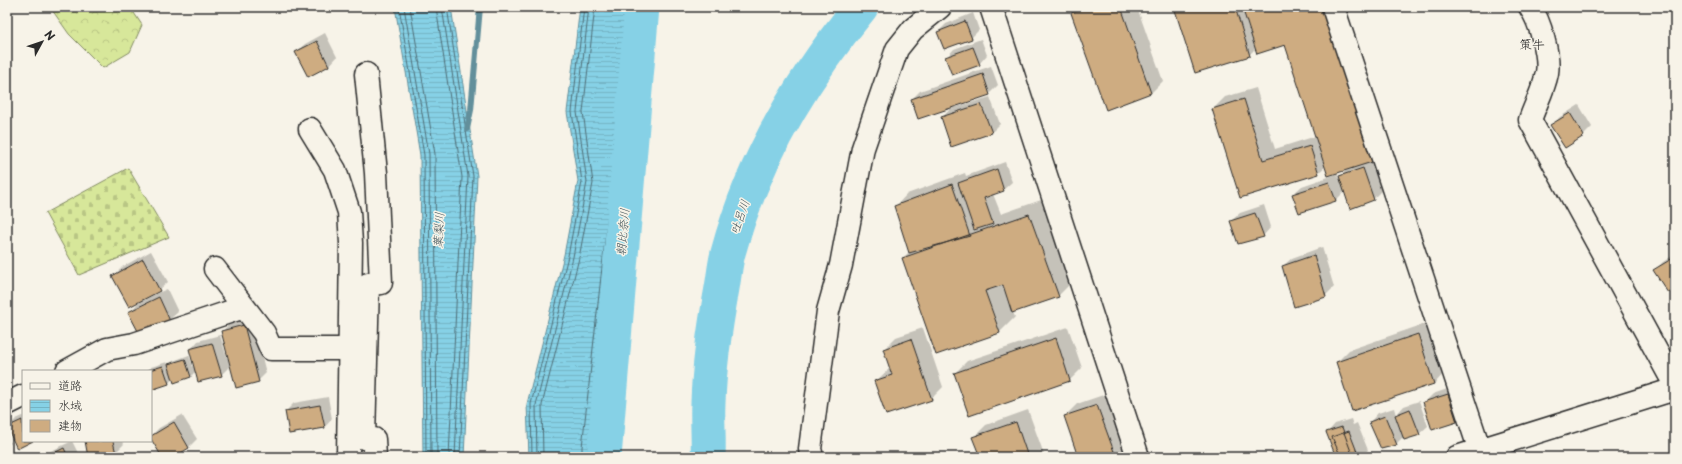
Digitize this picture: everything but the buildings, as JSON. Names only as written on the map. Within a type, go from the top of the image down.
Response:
[{"type":"street","points":[[812,457],[810,449],[828,311],[841,265],[864,148],[897,49],[914,29],[940,7]]},
{"type":"street","points":[[991,7],[1138,457]]},
{"type":"street","points":[[1333,7],[1481,453]]},
{"type":"street","points":[[1530,7],[1536,15],[1545,48],[1547,73],[1530,120],[1675,385]]},
{"type":"street","points":[[366,74],[376,173],[381,283],[368,284]]},
{"type":"street","points":[[310,129],[335,170],[349,212],[362,244],[368,284],[364,447]]},
{"type":"street","points":[[348,457],[352,243],[349,212]]},
{"type":"street","points":[[215,269],[264,333],[271,349],[349,349]]},
{"type":"street","points":[[69,370],[107,349],[134,344],[244,308]]},
{"type":"street","points":[[1457,457],[1481,453],[1675,389]]},
{"type":"street","points":[[7,404],[22,396]]},
{"type":"street","points":[[364,447],[374,439],[375,457]]},
{"type":"green space","points":[[50,7],[130,7],[142,25],[130,52],[103,68],[69,34]]},
{"type":"green space","points":[[128,168],[169,237],[79,275],[45,213]]},
{"type":"water","name":"葉梨川","points":[[395,7],[451,7],[477,176],[464,457],[423,457],[420,155]]},
{"type":"water","points":[[580,7],[646,7],[597,457],[529,457],[527,404],[564,255],[578,181],[567,112]]},
{"type":"waterway","points":[[467,129],[471,110],[480,7]]},
{"type":"waterway","name":"朝比奈川","points":[[604,457],[642,7]]},
{"type":"waterway","name":"吐呂川","points":[[708,457],[708,410],[713,345],[727,257],[738,219],[765,154],[781,123],[818,63],[861,7]]},
{"type":"district","name":"策牛","points":[[1532,44]]}]
